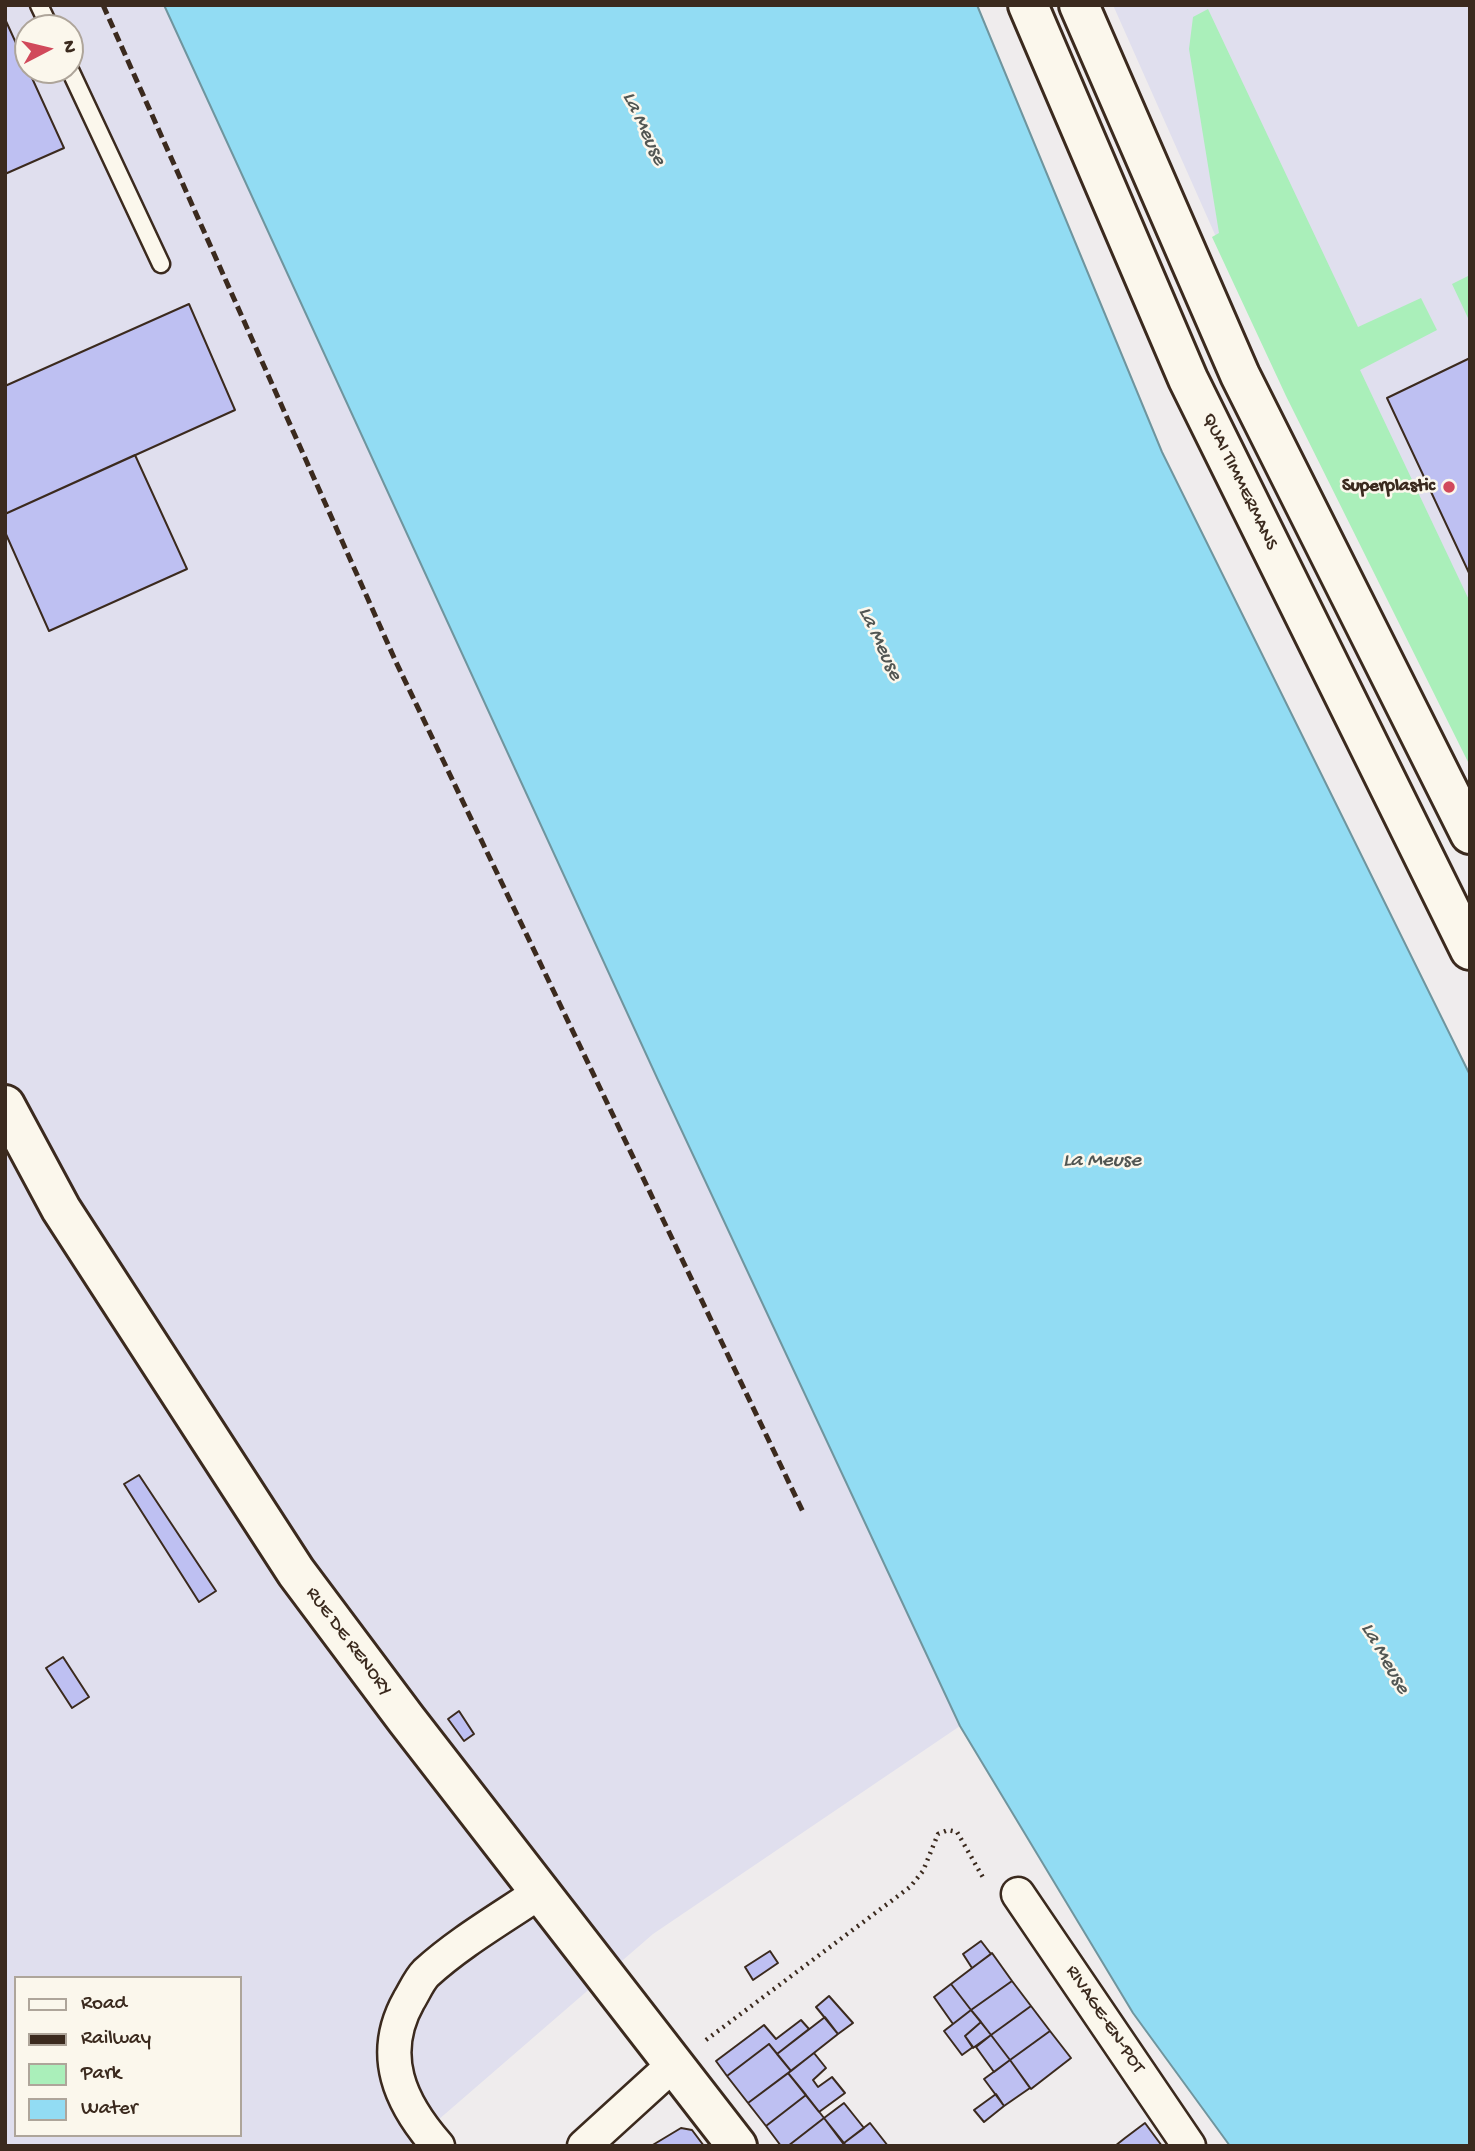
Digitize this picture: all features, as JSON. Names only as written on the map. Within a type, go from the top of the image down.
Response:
[{"type":"main road","name":"QUAI TIMMERMANS","points":[[1028,5],[1188,379],[1470,950]]},
{"type":"main road","points":[[1079,5],[1240,375],[1470,834]]},
{"type":"main road","name":"RUE DE RENORY","points":[[5,1105],[61,1209],[296,1572],[737,2146]]},
{"type":"street","points":[[438,2146],[419,2124],[398,2087],[394,2050],[403,2011],[424,1975],[540,1892]]},
{"type":"street","name":"RIVAGE-EN-POT","points":[[1018,1894],[1189,2146]]},
{"type":"street","points":[[584,2146],[674,2064]]},
{"type":"lane","points":[[77,84],[161,264]]},
{"type":"path","points":[[674,2064],[910,1887],[923,1871],[938,1834],[948,1830],[957,1832],[985,1880],[1018,1894]]},
{"type":"shaded area","points":[[5,5],[164,5],[658,1080],[960,1726],[653,1934],[408,2146],[5,2146]]},
{"type":"shaded area","points":[[1113,5],[1470,5],[1470,738],[1285,392]]},
{"type":"green space","points":[[1208,9],[1358,327],[1421,298],[1437,330],[1360,370],[1470,602],[1470,766],[1286,396],[1212,237],[1219,233],[1189,49],[1193,17]]},
{"type":"green space","points":[[1470,275],[1470,317],[1468,318],[1452,284]]},
{"type":"water","name":"La Meuse","points":[[164,5],[977,5],[1162,452],[1470,1075],[1470,2146],[1230,2146],[1133,2013],[960,1726],[658,1080]]},
{"type":"building","points":[[5,19],[14,39],[14,84],[35,84],[64,148],[5,174]]},
{"type":"building","points":[[189,304],[235,410],[5,514],[5,386]]},
{"type":"building","name":"Superplastic","points":[[1470,358],[1470,575],[1387,398]]},
{"type":"building","points":[[135,455],[187,569],[49,631],[5,532],[5,514]]},
{"type":"building","points":[[139,1475],[216,1591],[199,1602],[124,1484]]},
{"type":"building","points":[[63,1657],[89,1697],[72,1708],[46,1668]]},
{"type":"building","points":[[459,1711],[474,1734],[464,1741],[448,1719]]},
{"type":"building","points":[[981,1941],[991,1954],[972,1968],[963,1954]]},
{"type":"building","points":[[770,1951],[778,1963],[753,1980],[745,1967]]},
{"type":"building","points":[[992,1953],[1012,1981],[971,2010],[951,1984]]},
{"type":"building","points":[[1012,1981],[1031,2006],[991,2035],[971,2010]]},
{"type":"building","points":[[951,1984],[971,2010],[953,2024],[934,1997]]},
{"type":"building","points":[[829,1996],[853,2023],[838,2034],[816,2007]]},
{"type":"building","points":[[1031,2006],[1050,2031],[1010,2060],[991,2035]]},
{"type":"building","points":[[971,2010],[981,2022],[965,2036],[973,2047],[962,2055],[944,2031]]},
{"type":"building","points":[[825,2017],[838,2034],[791,2071],[777,2054]]},
{"type":"building","points":[[801,2020],[809,2029],[777,2054],[769,2044],[727,2076],[716,2061],[764,2025],[776,2039]]},
{"type":"building","points":[[981,2022],[991,2035],[973,2048],[965,2036]]},
{"type":"building","points":[[1050,2031],[1071,2058],[1031,2089],[1010,2060]]},
{"type":"building","points":[[991,2035],[1010,2060],[994,2072],[976,2047]]},
{"type":"building","points":[[769,2044],[791,2071],[748,2103],[727,2076]]},
{"type":"building","points":[[814,2053],[826,2068],[813,2080],[818,2087],[832,2077],[845,2093],[819,2112],[788,2073]]},
{"type":"building","points":[[1010,2060],[1030,2088],[1004,2106],[984,2079]]},
{"type":"building","points":[[788,2073],[806,2095],[766,2126],[748,2103]]},
{"type":"building","points":[[996,2094],[1004,2106],[984,2122],[974,2110]]},
{"type":"building","points":[[806,2095],[824,2118],[788,2146],[781,2146],[766,2126]]},
{"type":"building","points":[[844,2103],[864,2128],[844,2143],[824,2118]]},
{"type":"building","points":[[824,2118],[845,2146],[788,2146]]},
{"type":"building","points":[[870,2123],[888,2146],[846,2146],[844,2143]]},
{"type":"building","points":[[1145,2123],[1162,2146],[1115,2146],[1125,2138]]},
{"type":"building","points":[[681,2128],[692,2130],[704,2146],[651,2146]]},
{"type":"railway","points":[[103,5],[396,662],[804,1514]]},
{"type":"place","name":"Superplastic","points":[[1449,487]]}]
